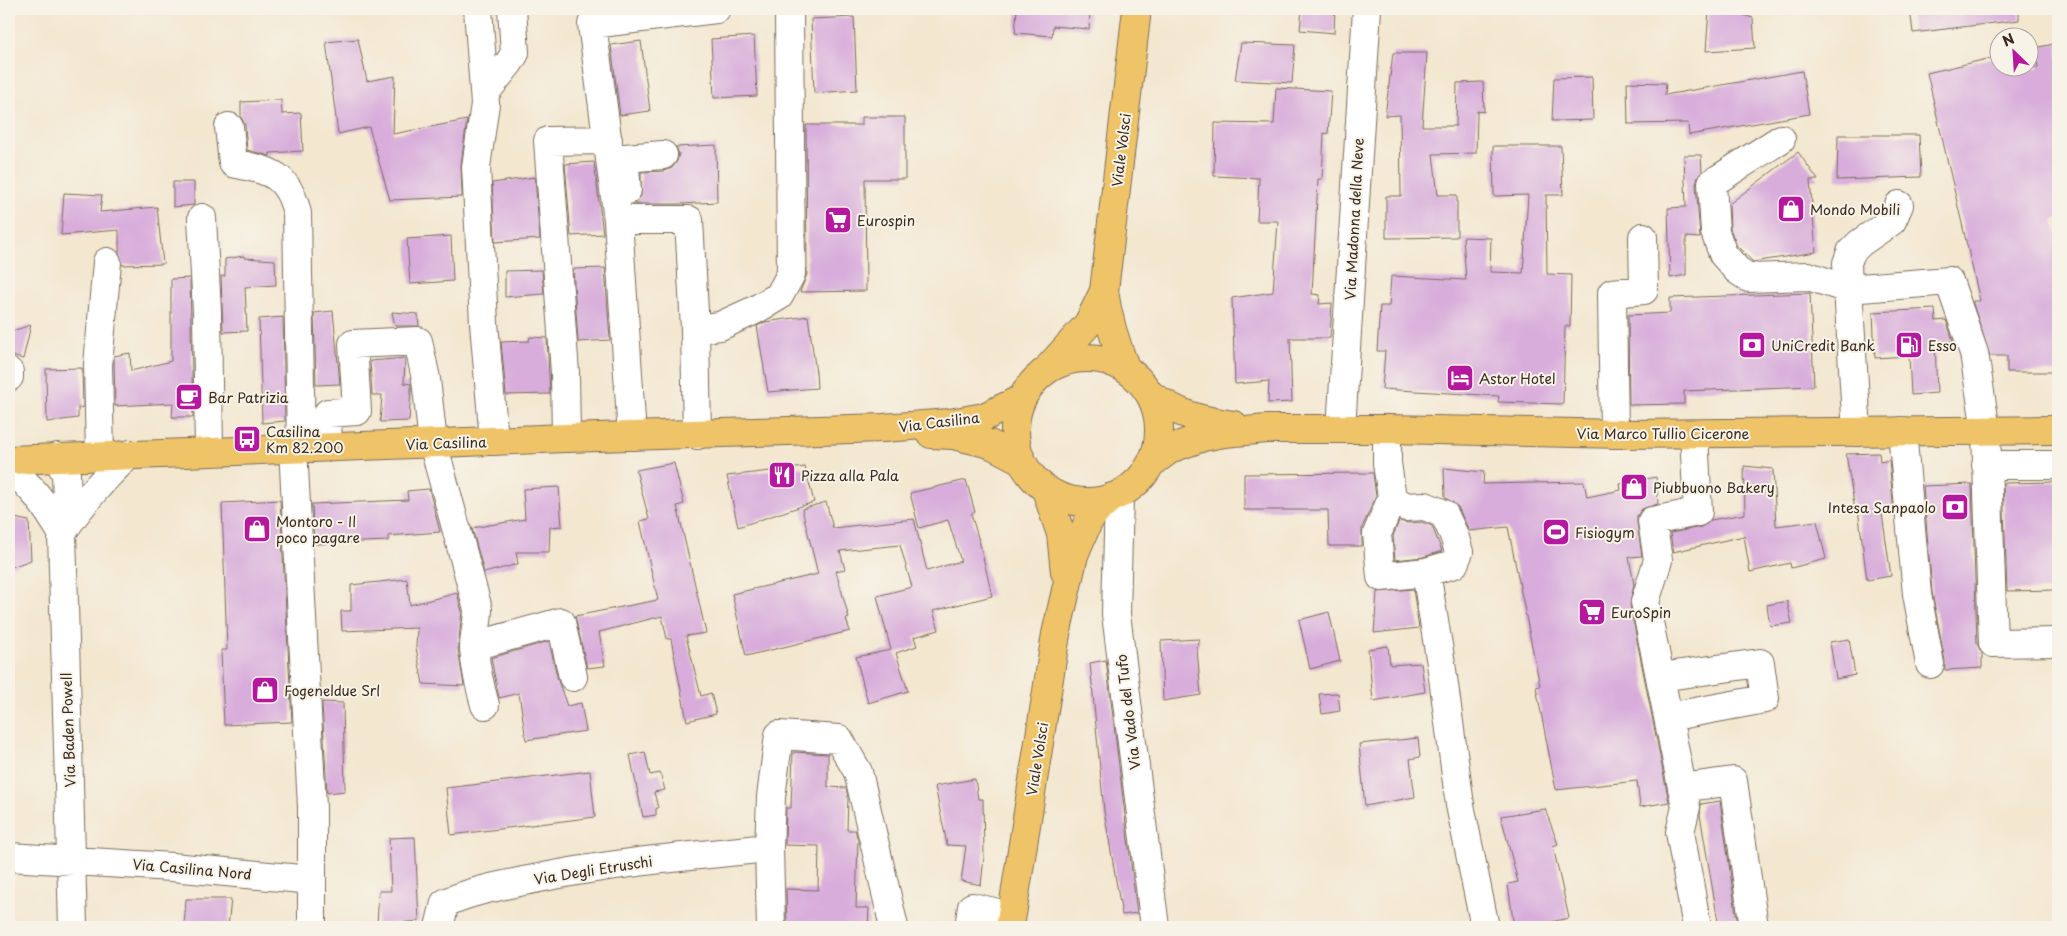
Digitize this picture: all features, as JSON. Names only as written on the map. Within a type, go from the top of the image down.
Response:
[{"type":"main road","name":"Viale Volsci","points":[[1126,368],[1110,327],[1104,291],[1137,9]]},
{"type":"main road","name":"Viale Volsci","points":[[1043,372],[1074,342],[1088,324],[1104,291]]},
{"type":"main road","points":[[1075,358],[1093,358],[1110,361],[1126,368],[1140,380],[1151,395],[1159,417],[1159,440],[1153,462],[1139,482],[1116,497],[1094,502],[1069,501],[1046,490],[1032,477],[1021,460],[1015,440],[1015,420],[1021,399],[1031,384],[1043,372],[1075,358]]},
{"type":"main road","name":"Via Marco Tullio Cicerone","points":[[1151,395],[1172,409],[1203,421],[1267,430]]},
{"type":"main road","name":"Via Casilina","points":[[9,460],[566,438],[883,428],[950,423],[984,417],[1021,399]]},
{"type":"main road","name":"Via Casilina","points":[[883,428],[914,434],[953,435],[990,444],[1021,460]]},
{"type":"main road","name":"Via Marco Tullio Cicerone","points":[[1153,462],[1172,448],[1203,437],[1224,433],[1267,430],[1387,429],[1694,434],[2058,430]]},
{"type":"main road","name":"Viale Volsci","points":[[1046,490],[1061,534],[1065,556],[1066,591]]},
{"type":"main road","name":"Viale Volsci","points":[[1011,922],[1056,634],[1074,555],[1088,522],[1095,512],[1116,497]]},
{"type":"street","points":[[478,9],[485,104],[476,167],[484,323],[494,441]]},
{"type":"street","points":[[485,93],[510,64],[515,53],[512,9]]},
{"type":"street","points":[[638,436],[618,220],[592,24],[716,9]]},
{"type":"street","points":[[695,329],[720,326],[779,296],[790,274],[789,9]]},
{"type":"street","name":"Via Madonna della Neve","points":[[1341,429],[1367,9]]},
{"type":"street","points":[[229,127],[233,163],[269,171],[277,177],[289,191],[297,213],[307,448],[312,927]]},
{"type":"street","points":[[1781,139],[1712,183],[1715,232],[1723,254],[1737,270],[1749,278],[1808,276],[1848,289],[1949,281],[1974,354],[1986,431],[1993,642],[2058,642]]},
{"type":"street","points":[[566,438],[565,373],[548,141],[608,140]]},
{"type":"street","points":[[638,436],[629,220],[624,158],[663,155]]},
{"type":"street","points":[[1857,432],[1847,263],[1852,252],[1860,243],[1892,221],[1899,205]]},
{"type":"street","points":[[202,218],[207,312],[209,452]]},
{"type":"street","points":[[629,220],[689,220],[695,329],[697,435]]},
{"type":"street","points":[[1614,434],[1612,293],[1644,290],[1643,237]]},
{"type":"street","points":[[100,456],[98,365],[107,262]]},
{"type":"street","points":[[307,448],[328,413],[357,411],[353,344],[418,341],[426,379],[433,443],[478,609],[478,626],[474,646],[477,674],[485,706]]},
{"type":"street","points":[[9,372],[9,377]]},
{"type":"street","points":[[1387,429],[1387,463],[1392,498],[1377,534],[1381,577],[1426,572],[1454,564],[1459,552],[1444,514],[1425,506],[1406,507],[1392,498]]},
{"type":"street","points":[[1902,431],[1917,594],[1930,664]]},
{"type":"street","points":[[1694,434],[1698,512],[1652,522],[1658,560],[1645,602],[1686,807],[1680,832],[1698,927]]},
{"type":"street","points":[[62,534],[83,502],[105,476],[130,454]]},
{"type":"street","name":"Via Baden Powell","points":[[56,457],[51,475],[53,502],[62,534],[73,927]]},
{"type":"street","points":[[1986,465],[2058,465]]},
{"type":"street","name":"Via Baden Powell","points":[[9,470],[21,478],[44,503],[62,534]]},
{"type":"street","name":"Via Vado del Tufo","points":[[1116,497],[1116,614],[1155,927]]},
{"type":"street","points":[[1426,572],[1442,670],[1460,805],[1485,927]]},
{"type":"street","points":[[474,646],[561,622],[572,677]]},
{"type":"street","points":[[1660,677],[1760,663],[1765,698],[1668,717]]},
{"type":"street","points":[[771,927],[771,797],[779,736],[839,739],[858,772],[894,927]]},
{"type":"street","points":[[1682,788],[1733,782],[1754,927]]},
{"type":"street","name":"Via Degli Etruschi","points":[[439,927],[445,903],[464,894],[571,871],[640,861],[770,848]]},
{"type":"street","name":"Via Casilina Nord","points":[[9,857],[172,867],[312,880]]},
{"type":"street","points":[[969,927],[972,907],[1011,922]]},
{"type":"building","points":[[1017,9],[1090,9],[1089,29],[1053,26],[1052,36],[1015,33]]},
{"type":"building","points":[[1302,9],[1335,9],[1334,33],[1300,30]]},
{"type":"building","points":[[1709,9],[1734,9],[1734,12],[1753,18],[1755,48],[1706,51]]},
{"type":"building","points":[[1910,9],[2019,9],[2019,20],[1913,33]]},
{"type":"building","points":[[854,17],[857,90],[814,93],[811,19]]},
{"type":"building","points":[[754,36],[757,96],[714,98],[711,39]]},
{"type":"building","points":[[358,39],[367,81],[395,76],[393,134],[467,120],[461,165],[462,197],[390,200],[369,127],[338,134],[326,42]]},
{"type":"building","points":[[641,41],[650,111],[620,115],[611,45]]},
{"type":"building","points":[[1241,43],[1295,45],[1292,83],[1235,80]]},
{"type":"building","points":[[2058,43],[2058,219],[2053,220],[2058,240],[2058,372],[2007,372],[2007,356],[1990,356],[1973,304],[1973,301],[1980,301],[1927,73],[1990,58],[1990,78],[2040,78],[2040,47]]},
{"type":"building","points":[[1393,53],[1427,53],[1422,126],[1456,126],[1457,83],[1483,82],[1484,112],[1477,111],[1476,153],[1433,154],[1438,195],[1457,195],[1457,237],[1386,238],[1386,196],[1401,196],[1400,115],[1385,116]]},
{"type":"building","points":[[1802,71],[1809,114],[1689,135],[1688,123],[1628,124],[1627,82],[1666,83],[1665,95]]},
{"type":"building","points":[[1592,77],[1593,120],[1552,121],[1554,78]]},
{"type":"building","points":[[1276,88],[1331,91],[1328,134],[1324,133],[1322,179],[1318,179],[1312,294],[1320,295],[1319,304],[1332,303],[1330,338],[1290,338],[1292,402],[1268,403],[1269,381],[1235,384],[1232,298],[1273,292],[1278,221],[1257,221],[1259,178],[1214,176],[1215,123],[1274,124]]},
{"type":"building","points":[[281,100],[282,114],[301,113],[303,151],[270,153],[270,156],[247,150],[245,125],[241,117],[241,102]]},
{"type":"building","points":[[862,117],[905,117],[905,179],[865,179],[866,291],[800,292],[807,274],[806,125],[862,125]]},
{"type":"building","points":[[1838,135],[1919,135],[1921,177],[1837,180]]},
{"type":"building","points":[[716,145],[717,202],[632,204],[641,196],[641,172],[664,171],[672,168],[679,154],[676,147]]},
{"type":"building","points":[[1493,146],[1561,146],[1563,195],[1546,195],[1547,274],[1571,275],[1570,326],[1565,326],[1563,404],[1498,402],[1499,396],[1382,389],[1385,351],[1377,351],[1380,306],[1389,306],[1391,276],[1466,280],[1463,237],[1491,238],[1490,272],[1523,273],[1528,195],[1494,196]]},
{"type":"building","points":[[1798,152],[1818,180],[1810,180],[1816,252],[1753,262],[1737,246],[1730,229],[1729,204]]},
{"type":"building","points":[[1684,155],[1701,155],[1702,172],[1698,176],[1696,184],[1700,238],[1686,237],[1686,275],[1670,278],[1668,208],[1686,207]]},
{"type":"building","points":[[594,162],[603,234],[571,236],[565,164]]},
{"type":"building","points":[[535,177],[540,239],[495,242],[492,183]]},
{"type":"building","points":[[173,182],[194,182],[194,205],[173,207]]},
{"type":"building","points":[[64,193],[102,195],[100,212],[157,207],[163,264],[122,265],[119,253],[119,230],[61,235]]},
{"type":"building","points":[[451,236],[453,281],[410,284],[407,239]]},
{"type":"building","points":[[244,256],[244,258],[275,260],[276,285],[245,287],[247,331],[223,332],[221,276],[225,276],[225,259]]},
{"type":"building","points":[[605,268],[610,340],[578,342],[573,269]]},
{"type":"building","points":[[542,270],[544,294],[505,297],[505,271]]},
{"type":"building","points":[[190,278],[193,417],[172,417],[173,403],[115,406],[114,356],[130,353],[131,371],[171,361],[171,279]]},
{"type":"building","points":[[1810,293],[1814,386],[1684,391],[1684,404],[1629,405],[1628,315],[1670,313],[1670,298]]},
{"type":"building","points":[[1935,309],[1936,321],[1946,320],[1953,341],[1935,342],[1937,393],[1911,395],[1909,356],[1875,358],[1873,312]]},
{"type":"building","points":[[333,311],[340,384],[316,385],[314,313]]},
{"type":"building","points":[[392,312],[418,314],[419,326],[395,326]]},
{"type":"building","points":[[808,316],[817,388],[768,392],[757,326],[765,322]]},
{"type":"building","points":[[283,317],[285,421],[262,423],[259,319]]},
{"type":"building","points":[[31,325],[23,359],[9,355],[9,332]]},
{"type":"building","points":[[530,337],[547,338],[550,394],[506,395],[501,342],[529,341]]},
{"type":"building","points":[[405,358],[404,383],[411,384],[409,421],[380,422],[382,395],[372,395],[370,361]]},
{"type":"building","points":[[82,368],[83,407],[78,408],[78,418],[47,422],[46,369]]},
{"type":"building","points":[[1879,453],[1880,462],[1889,460],[1894,513],[1882,514],[1891,576],[1867,580],[1858,509],[1855,510],[1846,454]]},
{"type":"building","points":[[674,463],[684,504],[677,506],[706,633],[686,636],[701,696],[711,693],[716,714],[687,721],[671,639],[667,639],[662,616],[599,632],[605,666],[587,668],[575,616],[658,600],[640,521],[649,519],[636,470]]},
{"type":"building","points":[[1744,466],[1773,469],[1776,526],[1817,521],[1826,559],[1791,568],[1790,563],[1750,572],[1744,536],[1673,552],[1670,533],[1701,527],[1711,520],[1745,514]]},
{"type":"building","points":[[805,467],[814,502],[738,527],[727,476]]},
{"type":"building","points":[[1444,468],[1484,472],[1483,484],[1584,482],[1587,497],[1621,490],[1620,484],[1656,477],[1658,504],[1642,509],[1637,516],[1642,556],[1629,557],[1634,585],[1630,605],[1669,802],[1640,807],[1637,781],[1556,790],[1536,687],[1540,686],[1508,527],[1469,531],[1458,507],[1445,497]]},
{"type":"building","points":[[1373,473],[1376,496],[1362,528],[1362,546],[1329,546],[1328,510],[1244,510],[1244,474]]},
{"type":"building","points":[[966,480],[975,512],[971,514],[992,596],[933,611],[939,630],[914,637],[917,646],[896,653],[908,691],[868,703],[856,657],[891,650],[877,596],[912,587],[900,545],[840,551],[845,569],[836,571],[849,618],[846,619],[850,631],[746,656],[732,594],[818,574],[802,509],[826,502],[833,528],[914,519],[927,571],[961,561],[948,520],[919,528],[910,493]]},
{"type":"building","points":[[2058,482],[2058,590],[2007,591],[2003,483]]},
{"type":"building","points":[[1972,484],[1977,644],[1982,653],[1982,668],[1945,670],[1932,592],[1923,486]]},
{"type":"building","points":[[559,487],[562,526],[550,527],[549,552],[516,552],[518,564],[484,573],[472,528],[525,519],[523,489]]},
{"type":"building","points":[[429,489],[440,532],[388,536],[388,541],[314,544],[312,504],[408,500],[407,491]]},
{"type":"building","points":[[280,500],[292,722],[224,725],[221,650],[227,650],[222,503]]},
{"type":"building","points":[[9,517],[29,521],[31,560],[9,568]]},
{"type":"building","points":[[1399,521],[1407,523],[1422,522],[1432,526],[1442,551],[1423,557],[1395,560],[1393,536]]},
{"type":"building","points":[[407,579],[410,605],[457,593],[462,611],[458,649],[464,686],[423,684],[416,648],[417,628],[342,631],[341,611],[351,611],[351,585]]},
{"type":"building","points":[[1413,589],[1419,628],[1374,633],[1377,592]]},
{"type":"building","points":[[1787,601],[1792,623],[1770,626],[1767,605]]},
{"type":"building","points":[[1329,612],[1340,661],[1310,669],[1299,620]]},
{"type":"building","points":[[1200,639],[1197,649],[1201,695],[1163,701],[1161,641]]},
{"type":"building","points":[[1849,639],[1855,675],[1836,679],[1830,642]]},
{"type":"building","points":[[549,641],[558,680],[567,706],[581,703],[586,731],[526,740],[519,693],[499,698],[491,658]]},
{"type":"building","points":[[1388,646],[1390,665],[1421,663],[1425,692],[1373,701],[1368,649]]},
{"type":"building","points":[[1106,660],[1137,913],[1122,915],[1104,811],[1090,663]]},
{"type":"building","points":[[1338,693],[1340,711],[1322,714],[1319,694]]},
{"type":"building","points":[[322,702],[343,703],[345,791],[327,793]]},
{"type":"building","points":[[1418,738],[1420,757],[1410,759],[1415,797],[1365,806],[1359,744]]},
{"type":"building","points":[[645,752],[650,775],[660,773],[665,790],[654,792],[658,808],[656,809],[656,815],[643,817],[630,755]]},
{"type":"building","points":[[793,752],[828,754],[828,787],[846,788],[848,796],[847,830],[855,830],[858,840],[856,908],[869,908],[868,927],[787,927],[786,889],[818,890],[819,846],[785,845],[786,808],[791,808]]},
{"type":"building","points":[[590,771],[595,817],[451,835],[446,788]]},
{"type":"building","points":[[975,779],[978,799],[983,799],[984,857],[981,885],[961,881],[966,846],[947,845],[935,786]]},
{"type":"building","points":[[1720,801],[1738,927],[1719,927],[1700,815],[1701,804]]},
{"type":"building","points":[[1545,809],[1558,844],[1553,846],[1569,918],[1527,927],[1514,927],[1508,884],[1518,882],[1501,816]]},
{"type":"building","points":[[415,837],[419,921],[377,925],[379,891],[391,891],[389,838]]},
{"type":"building","points":[[186,899],[231,899],[228,927],[184,927]]},
{"type":"place","name":"Mondo Mobili","points":[[1791,209]]},
{"type":"place","name":"Eurospin","points":[[838,220]]},
{"type":"place","name":"UniCredit Bank","points":[[1752,345]]},
{"type":"place","name":"Esso","points":[[1909,345]]},
{"type":"place","name":"Astor Hotel","points":[[1460,378]]},
{"type":"place","name":"Bar Patrizia","points":[[189,397]]},
{"type":"place","name":"Casilina Km 82.200","points":[[247,439]]},
{"type":"place","name":"Pizza alla Pala","points":[[782,475]]},
{"type":"place","name":"Piubbuono Bakery","points":[[1634,487]]},
{"type":"place","name":"Intesa Sanpaolo","points":[[1955,507]]},
{"type":"place","name":"Montoro - Il poco pagare","points":[[257,529]]},
{"type":"place","name":"Fisiogym","points":[[1556,532]]},
{"type":"place","name":"EuroSpin","points":[[1592,612]]},
{"type":"place","name":"Fogeneldue Srl","points":[[265,690]]}]
